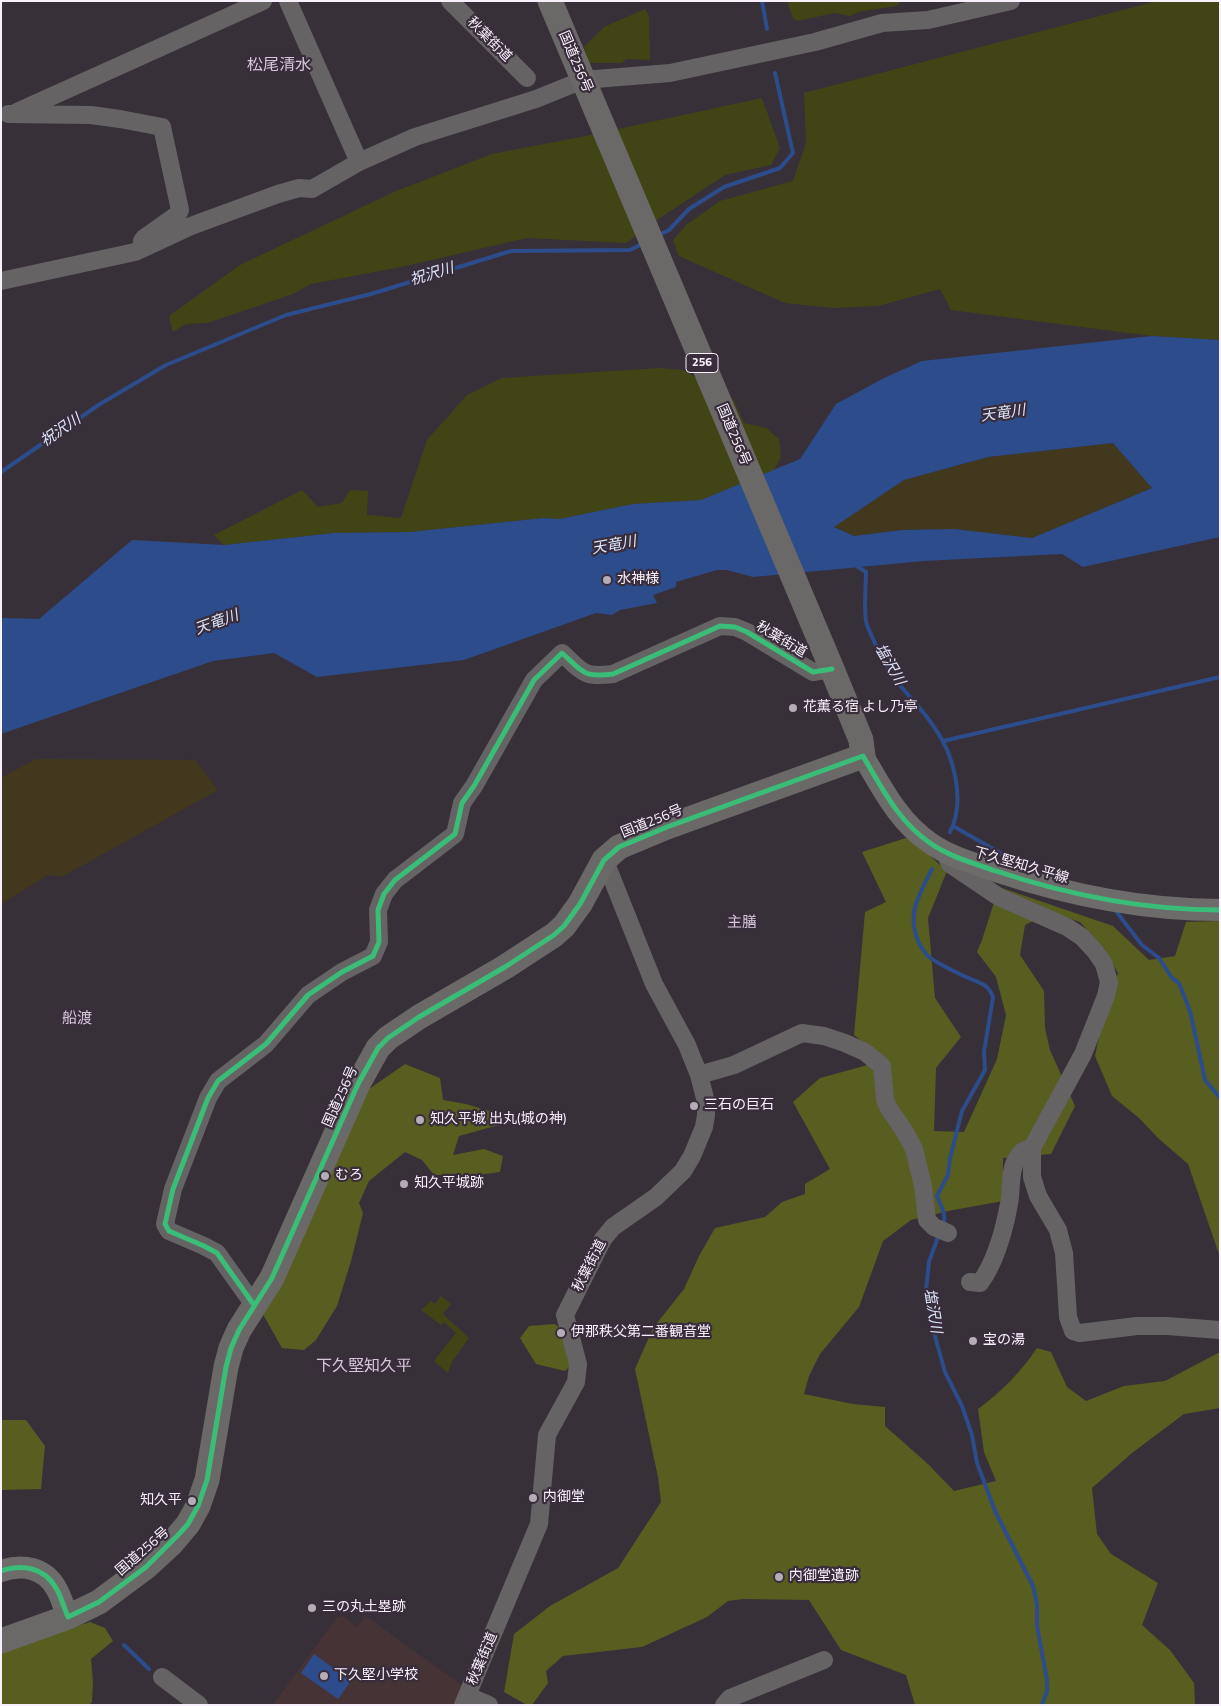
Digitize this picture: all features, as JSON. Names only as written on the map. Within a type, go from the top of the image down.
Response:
[{"type":"highway","name":"国道256号","points":[[1,1641],[68,1617],[99,1602],[146,1567],[172,1543],[188,1524],[198,1506],[207,1480],[228,1361],[239,1330],[272,1278],[358,1084],[378,1048],[388,1038],[419,1017],[554,935],[564,926],[580,904],[601,864],[619,847],[667,826],[864,756],[861,740],[832,668],[550,1]]},
{"type":"main road","name":"下久堅知久平線","points":[[864,756],[892,807],[928,842],[944,852],[1018,878],[1099,899],[1149,906],[1220,910]]},
{"type":"main road","points":[[1,1571],[26,1567],[39,1571],[49,1578],[57,1588],[68,1617]]},
{"type":"street","points":[[5,114],[21,110],[262,1]]},
{"type":"street","points":[[288,1],[359,162]]},
{"type":"street","name":"秋葉街道","points":[[450,1],[527,78]]},
{"type":"street","points":[[1,281],[135,252],[191,226],[278,194],[299,188],[312,188],[359,162],[416,137],[585,84],[670,73],[815,42],[882,23],[928,20],[1011,1]]},
{"type":"street","points":[[5,114],[91,115],[162,127],[180,210],[178,214],[144,238],[135,252]]},
{"type":"street","name":"秋葉街道","points":[[254,1305],[217,1253],[169,1231],[165,1224],[173,1189],[208,1098],[218,1081],[266,1044],[308,995],[342,972],[373,956],[379,942],[378,910],[384,894],[395,880],[455,834],[462,803],[474,786],[534,680],[562,653],[584,674],[597,676],[613,674],[720,626],[747,632],[813,672],[832,668]]},
{"type":"street","points":[[944,852],[950,864],[999,897],[1067,927],[1082,937],[1104,964],[1109,982],[1106,996],[1083,1054],[1032,1148],[1032,1177],[1038,1196],[1058,1230],[1064,1253],[1068,1317],[1073,1331],[1080,1333],[1136,1326],[1220,1330]]},
{"type":"street","name":"秋葉街道","points":[[465,1700],[539,1524],[548,1435],[576,1382],[578,1364],[565,1315],[603,1239],[613,1227],[656,1197],[683,1171],[692,1156],[704,1127],[706,1115],[706,1102],[699,1076],[687,1045],[654,984],[609,871],[601,864]]},
{"type":"street","points":[[699,1076],[734,1065],[802,1033],[824,1036],[865,1052],[882,1066],[885,1099],[888,1107],[914,1149],[923,1186],[928,1220],[941,1230]]},
{"type":"street","points":[[970,1282],[980,1283],[988,1272],[996,1253],[1010,1203],[1013,1167],[1017,1157],[1024,1150],[1032,1148]]},
{"type":"street","points":[[724,1705],[730,1698],[824,1660]]},
{"type":"street","points":[[162,1677],[199,1705]]},
{"type":"street","points":[[465,1700],[489,1705]]},
{"type":"shaded area","points":[[344,1616],[357,1627],[366,1616],[468,1690],[459,1705],[273,1705],[337,1617]]},
{"type":"green space","points":[[787,1],[900,2],[896,6],[858,12],[850,16],[834,13],[798,21],[793,18]]},
{"type":"green space","points":[[1157,1],[1220,1],[1220,340],[1152,336],[951,310],[940,289],[878,306],[834,308],[785,303],[679,256],[673,240],[686,225],[720,201],[793,181],[806,143],[804,93]]},
{"type":"green space","points":[[645,9],[649,16],[650,60],[626,59],[622,63],[589,63],[584,47],[604,27]]},
{"type":"green space","points":[[762,98],[780,148],[771,165],[725,175],[626,243],[527,238],[401,267],[311,284],[293,294],[207,323],[186,324],[173,332],[169,316],[240,265],[394,192],[492,154]]},
{"type":"green space","points":[[660,368],[683,370],[733,399],[744,423],[766,428],[779,439],[781,457],[774,470],[701,500],[633,504],[559,519],[543,518],[410,532],[334,533],[224,545],[214,535],[302,490],[318,507],[342,503],[350,490],[368,491],[367,515],[401,518],[427,440],[467,395],[502,378]]},
{"type":"green space","points":[[909,837],[947,871],[928,918],[935,998],[961,1037],[936,1068],[934,1131],[964,1132],[997,1059],[1006,1015],[996,977],[977,952],[999,887],[1113,926],[1149,960],[1175,956],[1186,922],[1220,921],[1220,1257],[1188,1164],[1158,1138],[1139,1118],[1112,1096],[1095,1056],[1100,1032],[1118,973],[1104,948],[1080,922],[1051,912],[1025,925],[1020,955],[1044,991],[1045,1028],[1050,1050],[1075,1106],[1051,1154],[1003,1158],[1003,1201],[911,1220],[883,1241],[859,1307],[820,1354],[809,1376],[804,1394],[853,1404],[885,1407],[885,1426],[928,1464],[954,1491],[996,1481],[984,1452],[978,1409],[1010,1381],[1037,1348],[1051,1352],[1067,1387],[1086,1401],[1124,1386],[1165,1381],[1220,1352],[1220,1408],[1184,1414],[1132,1453],[1092,1488],[1097,1534],[1111,1554],[1158,1583],[1142,1625],[1170,1650],[1194,1683],[1195,1705],[915,1705],[906,1675],[841,1650],[809,1600],[743,1599],[728,1601],[707,1617],[642,1647],[563,1656],[546,1671],[548,1683],[532,1705],[527,1705],[504,1692],[514,1634],[550,1606],[618,1568],[661,1502],[658,1477],[635,1369],[653,1328],[684,1289],[699,1256],[715,1228],[765,1217],[782,1202],[805,1194],[805,1184],[830,1169],[793,1102],[820,1078],[886,1060],[854,1035],[865,912],[886,902],[862,852]]},
{"type":"green space","points":[[405,1064],[440,1078],[443,1100],[466,1104],[499,1114],[499,1125],[459,1136],[453,1155],[484,1149],[503,1156],[500,1172],[478,1175],[434,1175],[422,1160],[405,1152],[369,1181],[359,1203],[363,1213],[337,1306],[316,1340],[304,1350],[282,1348],[260,1309],[369,1089]]},
{"type":"green space","points":[[441,1296],[451,1304],[443,1314],[469,1338],[452,1362],[448,1373],[434,1361],[456,1333],[444,1322],[441,1325],[421,1310],[431,1301],[435,1304]]},
{"type":"green space","points":[[555,1324],[566,1334],[573,1363],[565,1371],[536,1364],[520,1338],[529,1326]]},
{"type":"green space","points":[[1,1420],[26,1420],[45,1446],[41,1489],[1,1490]]},
{"type":"green space","points":[[90,1622],[105,1628],[113,1641],[91,1659],[93,1682],[92,1702],[89,1705],[1,1705],[1,1650]]},
{"type":"sand","points":[[1113,443],[1152,488],[1032,538],[954,529],[902,530],[854,536],[833,526],[904,480],[988,457]]},
{"type":"sand","points":[[36,759],[195,760],[218,790],[62,877],[48,875],[1,904],[1,778]]},
{"type":"water","name":"天竜川","points":[[1152,336],[1220,340],[1220,537],[1083,567],[1062,554],[924,561],[753,577],[727,570],[717,570],[676,582],[676,587],[653,595],[657,603],[620,610],[612,615],[596,613],[464,660],[317,677],[274,653],[213,661],[1,734],[1,618],[39,619],[132,540],[224,545],[334,533],[410,532],[543,518],[559,519],[633,504],[701,500],[800,459],[836,404],[884,378],[922,361]],"holes":[[[1113,443],[1152,488],[1032,538],[954,529],[902,530],[854,536],[834,527],[904,480],[988,457]]]},
{"type":"water","points":[[314,1654],[351,1681],[338,1699],[301,1673]]},
{"type":"waterway","name":"祝沢川","points":[[762,1],[767,29]]},
{"type":"waterway","name":"祝沢川","points":[[659,235],[669,230],[689,209],[724,187],[780,168],[793,153],[775,73]]},
{"type":"waterway","name":"祝沢川","points":[[1,472],[100,404],[166,365],[286,315],[371,294],[511,251],[630,250],[642,244]]},
{"type":"waterway","name":"塩沢川","points":[[855,565],[866,572],[866,620],[876,645],[892,674],[934,727],[947,750],[952,764],[956,778],[957,806],[955,820],[950,832]]},
{"type":"waterway","points":[[943,741],[1220,677]]},
{"type":"waterway","points":[[953,826],[1002,854],[1011,867]]},
{"type":"waterway","name":"塩沢川","points":[[932,869],[915,908],[914,922],[919,943],[930,958],[984,985],[989,989],[993,997],[984,1052],[985,1070],[962,1111],[950,1158],[948,1175],[937,1196],[944,1214],[943,1226]]},
{"type":"waterway","points":[[1115,910],[1142,945],[1159,958],[1172,978],[1179,983],[1190,1011],[1205,1080],[1220,1098]]},
{"type":"waterway","name":"塩沢川","points":[[939,1234],[929,1262],[926,1290],[936,1340],[945,1372],[962,1406],[972,1435],[977,1463],[995,1511],[1033,1586],[1037,1604],[1037,1626],[1047,1680],[1047,1691],[1042,1705]]},
{"type":"waterway","points":[[124,1645],[149,1669]]},
{"type":"cycle path","points":[[254,1305],[217,1253],[169,1231],[165,1224],[173,1189],[208,1098],[218,1081],[266,1044],[308,995],[342,972],[373,956],[379,942],[378,910],[384,894],[395,880],[455,834],[462,803],[474,786],[534,680],[562,653],[584,672],[595,675],[613,674],[720,626],[735,627],[747,632],[813,672],[832,669]]},
{"type":"cycle path","points":[[1,1571],[24,1568],[32,1569],[45,1576],[58,1591],[68,1617],[99,1602],[146,1567],[188,1524],[198,1506],[207,1480],[226,1367],[231,1348],[239,1330],[272,1278],[358,1084],[378,1048],[388,1038],[419,1017],[505,967],[554,935],[564,926],[580,904],[604,860],[619,847],[667,827],[863,756],[884,792],[909,825],[930,843],[954,856],[1023,880],[1106,900],[1163,907],[1220,910]]},
{"type":"place","name":"水神様","points":[[607,580]]},
{"type":"place","name":"花薫る宿 よし乃亭","points":[[793,708]]},
{"type":"place","name":"三石の巨石","points":[[694,1106]]},
{"type":"place","name":"知久平城 出丸(城の神)","points":[[420,1120]]},
{"type":"place","name":"むろ","points":[[325,1176]]},
{"type":"place","name":"知久平城跡","points":[[404,1184]]},
{"type":"place","name":"伊那秩父第二番観音堂","points":[[561,1333]]},
{"type":"place","name":"宝の湯","points":[[973,1341]]},
{"type":"place","name":"内御堂","points":[[533,1498]]},
{"type":"place","name":"知久平","points":[[192,1501]]},
{"type":"place","name":"内御堂遺跡","points":[[779,1577]]},
{"type":"place","name":"三の丸土塁跡","points":[[312,1608]]},
{"type":"place","name":"下久堅小学校","points":[[324,1676]]},
{"type":"district","name":"松尾清水","points":[[279,66]]},
{"type":"district","name":"主膳","points":[[742,923]]},
{"type":"district","name":"船渡","points":[[77,1019]]},
{"type":"district","name":"下久堅知久平","points":[[364,1367]]}]
